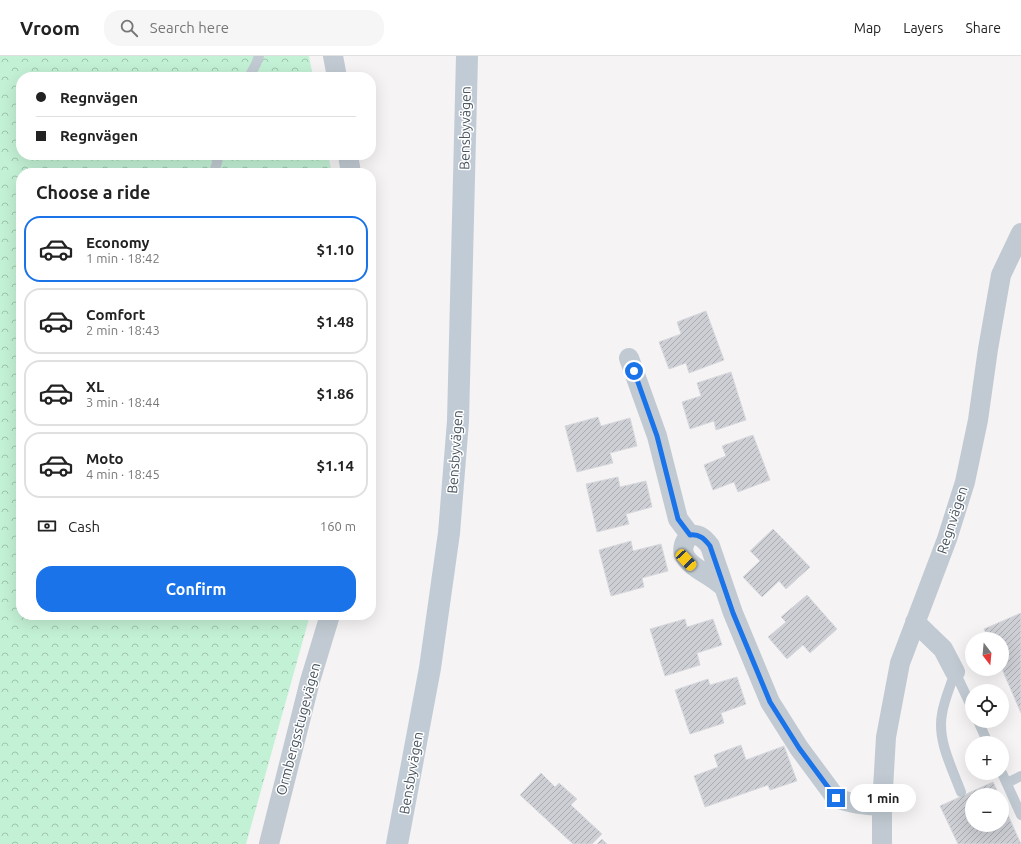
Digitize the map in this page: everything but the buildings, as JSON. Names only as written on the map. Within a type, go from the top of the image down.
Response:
[{"type":"main road","name":"Bensbyvägen","points":[[397,844],[430,668],[449,533],[458,421],[467,56]]},
{"type":"street","points":[[333,56],[335,72]]},
{"type":"street","name":"Regnvägen","points":[[882,844],[882,806],[886,737],[900,663],[944,546],[965,482],[978,420],[988,349],[1002,275],[1021,233]]},
{"type":"street","points":[[630,358],[657,436],[678,519],[690,535],[699,536],[710,546],[724,587],[770,702],[799,748],[836,798],[858,804],[882,806]]},
{"type":"street","name":"Ormbergsstugevägen","points":[[269,844],[303,707],[329,620]]},
{"type":"street","points":[[915,622],[943,649],[955,672]]},
{"type":"lane","points":[[252,72],[259,56]]},
{"type":"lane","points":[[955,672],[965,693]]},
{"type":"lane","points":[[955,672],[942,713],[941,726],[948,759],[961,792]]},
{"type":"lane","points":[[1007,783],[1021,776]]},
{"type":"lane","points":[[1006,780],[1021,815]]},
{"type":"green space","points":[[0,56],[309,56],[312,72],[16,72],[16,160],[329,160],[331,168],[16,168],[16,620],[309,620],[246,844],[0,844]]},
{"type":"route","points":[[634,371],[657,436],[678,519],[690,535],[699,536],[710,546],[733,613],[770,702],[776,714],[799,748],[836,798]]}]
